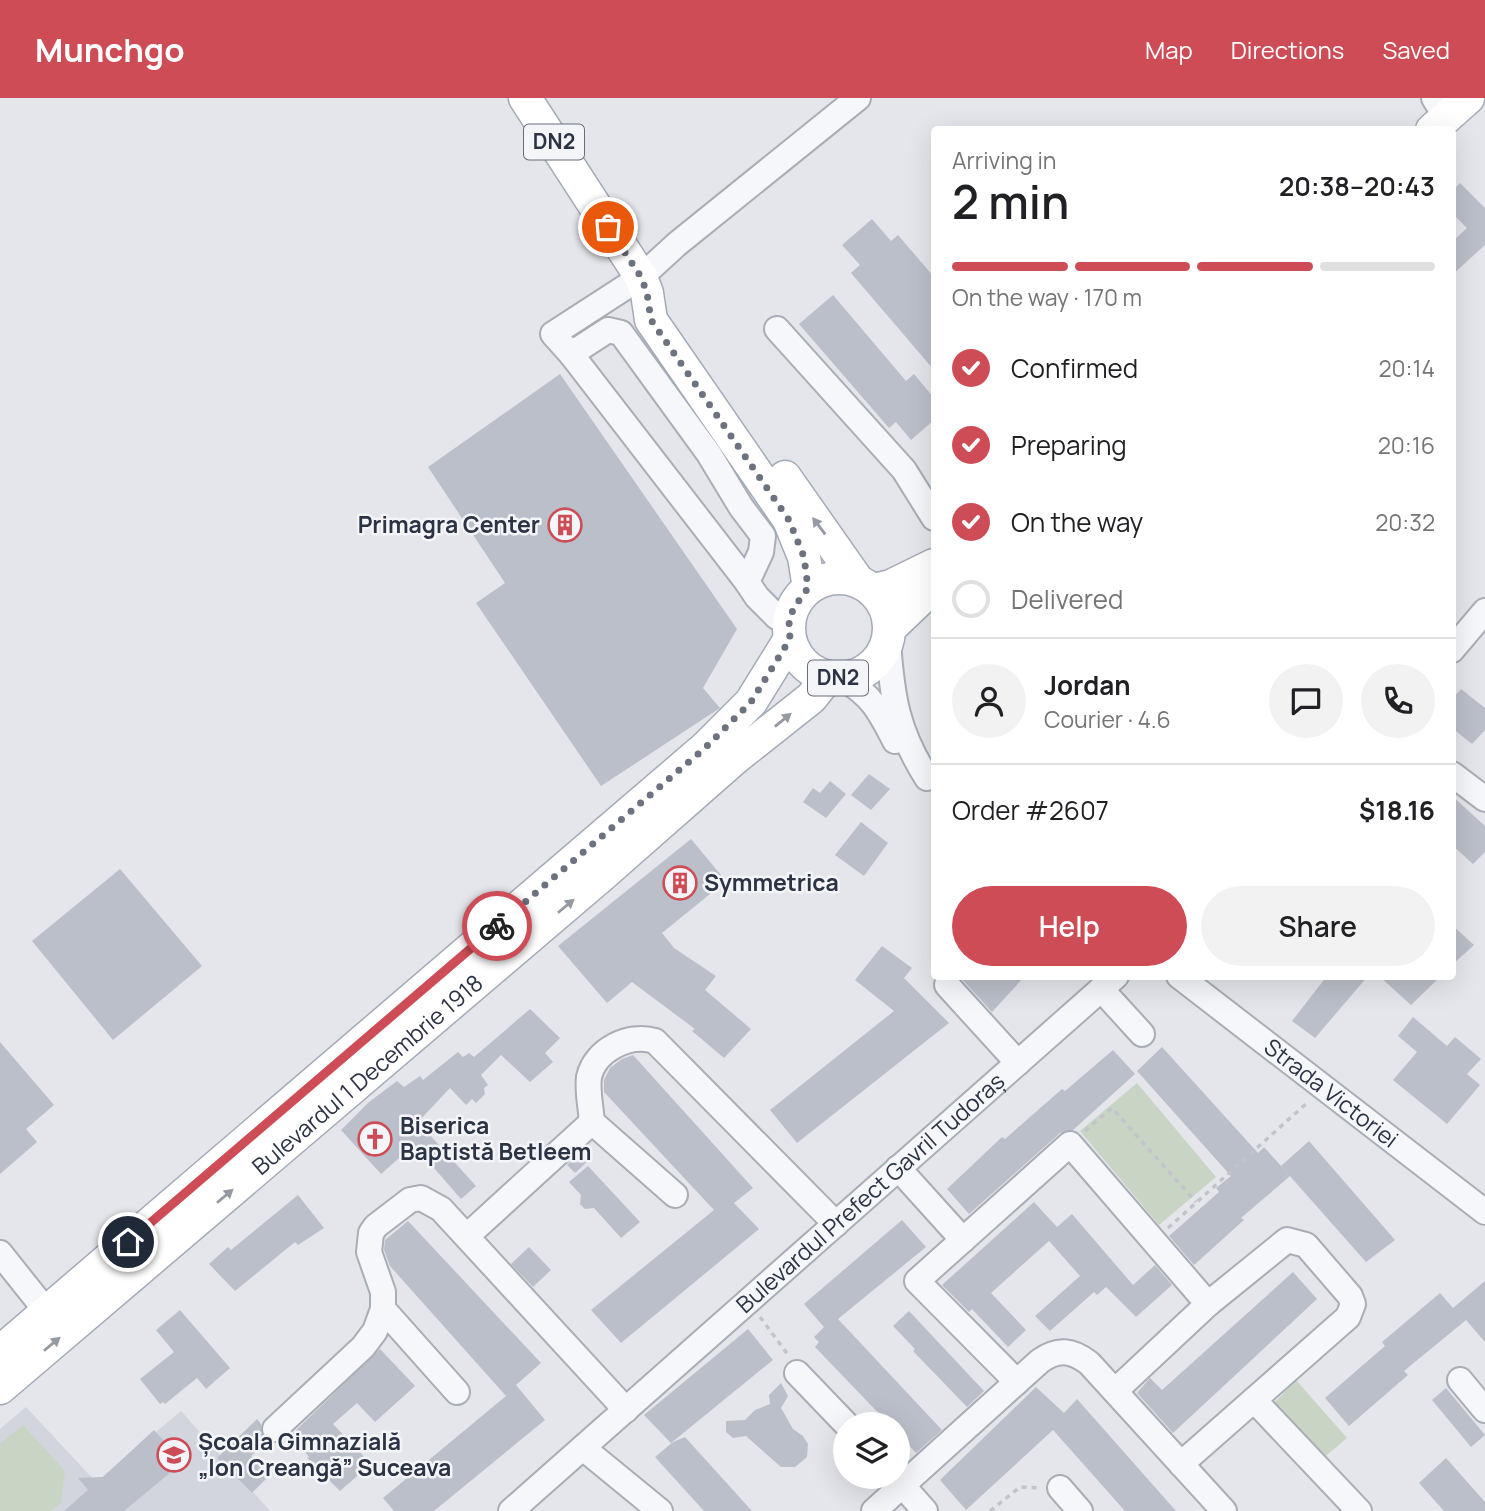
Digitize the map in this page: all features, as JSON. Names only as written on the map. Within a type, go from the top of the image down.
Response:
[{"type":"main road","name":"DN2","points":[[526,98],[644,285],[668,306],[866,586],[885,608],[889,635],[881,657],[871,668],[858,675],[836,678],[815,672],[804,664],[795,652],[804,557],[789,520],[651,320],[644,285]]},
{"type":"main road","points":[[797,612],[824,580],[841,578],[866,586],[891,586],[931,566]]},
{"type":"main road","points":[[889,635],[931,589]]},
{"type":"main road","name":"Bulevardul 1 Decembrie 1918","points":[[0,1352],[705,748],[751,702],[797,612]]},
{"type":"main road","name":"Bulevardul 1 Decembrie 1918","points":[[0,1388],[601,876],[734,759],[836,678]]},
{"type":"street","points":[[797,612],[777,617],[757,597],[553,334],[644,285],[677,244],[858,98]]},
{"type":"street","points":[[777,329],[904,470],[931,513]]},
{"type":"street","points":[[571,354],[608,330],[621,333],[709,454],[741,507],[763,536],[761,552],[747,582]]},
{"type":"street","points":[[1456,645],[1485,611]]},
{"type":"street","points":[[889,635],[891,681],[898,720],[910,752],[931,781]]},
{"type":"street","points":[[836,678],[863,691],[874,703],[907,763],[931,781]]},
{"type":"street","points":[[1456,777],[1485,799]]},
{"type":"street","name":"Strada Victoriei","points":[[1184,980],[1485,1212]]},
{"type":"street","points":[[1108,983],[1142,1034]]},
{"type":"street","name":"Bulevardul Prefect Gavril Tudoraș","points":[[511,1511],[1108,983]]},
{"type":"street","points":[[947,985],[1018,1063]]},
{"type":"street","points":[[675,1195],[592,1122],[589,1080],[593,1065],[619,1042],[631,1038],[655,1041],[836,1224]]},
{"type":"street","points":[[467,1236],[592,1122]]},
{"type":"street","points":[[1017,1382],[917,1281],[1070,1144],[1208,1304]]},
{"type":"street","points":[[898,1168],[963,1240]]},
{"type":"street","points":[[275,1429],[363,1347],[375,1331],[383,1309],[383,1292],[369,1252],[371,1233],[376,1226],[410,1200],[421,1198],[441,1209],[626,1410]]},
{"type":"street","points":[[1115,1391],[1208,1304],[1287,1240],[1306,1245],[1350,1296],[1353,1304],[1348,1317],[1181,1464]]},
{"type":"street","points":[[0,1253],[47,1312]]},
{"type":"street","points":[[383,1309],[457,1392]]},
{"type":"street","points":[[910,1472],[1041,1360],[1059,1351],[1068,1351],[1080,1356],[1115,1391],[1224,1511]]},
{"type":"street","points":[[797,1373],[834,1412]]},
{"type":"street","points":[[1460,1380],[1485,1410]]},
{"type":"street","points":[[1254,1400],[1359,1511]]},
{"type":"street","points":[[583,1448],[660,1511]]},
{"type":"street","points":[[1060,1488],[1080,1511]]},
{"type":"street","points":[[874,1511],[892,1489]]},
{"type":"street","points":[[906,1489],[925,1511]]},
{"type":"path","points":[[1153,1240],[1323,1089]]},
{"type":"path","points":[[1070,1144],[1112,1108],[1196,1202]]},
{"type":"path","points":[[748,1301],[795,1363],[797,1373]]},
{"type":"path","points":[[990,1511],[1020,1487],[1060,1488]]},
{"type":"shaded area","name":"Școala Gimnazială „Ion Creangă” Suceava","points":[[26,1407],[96,1482],[181,1411],[270,1511],[0,1511],[0,1429]]},
{"type":"green space","points":[[1137,1083],[1216,1177],[1159,1225],[1080,1131]]},
{"type":"green space","points":[[1296,1380],[1347,1438],[1321,1460],[1271,1406]]},
{"type":"green space","points":[[23,1425],[65,1471],[61,1503],[51,1511],[0,1511],[0,1444]]},
{"type":"building","points":[[1460,183],[1485,208],[1485,245],[1456,271],[1456,238],[1467,228],[1456,217],[1456,187]]},
{"type":"building","points":[[872,219],[891,241],[898,235],[931,274],[931,366],[851,273],[860,265],[842,245]]},
{"type":"building","points":[[833,295],[906,381],[914,374],[931,394],[931,423],[911,440],[896,422],[889,428],[799,324]]},
{"type":"building","name":"Primagra Center","points":[[560,374],[737,629],[703,688],[720,708],[601,786],[476,603],[505,583],[428,467]]},
{"type":"building","points":[[1461,689],[1485,708],[1485,730],[1472,744],[1456,731],[1456,695]]},
{"type":"building","points":[[869,774],[890,789],[871,810],[851,795]]},
{"type":"building","points":[[830,781],[846,794],[826,818],[803,802],[813,788],[820,793]]},
{"type":"building","points":[[1456,800],[1485,826],[1485,852],[1473,864],[1456,849]]},
{"type":"building","points":[[861,822],[888,843],[864,876],[835,855]]},
{"type":"building","points":[[691,839],[726,881],[662,933],[674,948],[716,976],[705,990],[751,1029],[724,1058],[692,1031],[695,1029],[632,982],[607,1003],[558,946]]},
{"type":"building","points":[[120,869],[202,966],[113,1040],[32,941]]},
{"type":"building","points":[[1456,929],[1474,945],[1456,961]]},
{"type":"building","points":[[882,946],[912,968],[904,978],[949,1023],[797,1143],[770,1110],[894,1011],[855,980]]},
{"type":"building","points":[[963,980],[1021,980],[992,1012]]},
{"type":"building","points":[[1324,980],[1365,980],[1315,1038],[1292,1021]]},
{"type":"building","points":[[1383,980],[1437,980],[1411,1005]]},
{"type":"building","points":[[530,1009],[560,1038],[545,1053],[553,1062],[530,1082],[501,1055],[481,1075],[488,1085],[484,1088],[485,1094],[476,1103],[472,1099],[466,1105],[450,1088],[418,1122],[476,1186],[461,1199],[414,1145],[381,1174],[341,1130],[369,1102],[397,1081],[404,1087],[420,1076],[423,1080],[458,1052],[463,1057],[469,1053],[474,1057]]},
{"type":"building","points":[[1413,1017],[1447,1046],[1455,1037],[1481,1059],[1467,1074],[1480,1085],[1447,1124],[1393,1080],[1417,1052],[1398,1036]]},
{"type":"building","points":[[0,1042],[54,1105],[26,1129],[37,1142],[0,1174]]},
{"type":"building","points":[[1162,1047],[1258,1153],[1264,1147],[1290,1176],[1241,1218],[1244,1220],[1194,1265],[1169,1236],[1219,1192],[1216,1188],[1231,1176],[1137,1071]]},
{"type":"building","points":[[1113,1050],[1135,1074],[1073,1130],[1060,1133],[969,1214],[947,1189],[1002,1137],[1005,1139],[1062,1089],[1065,1091]]},
{"type":"building","points":[[633,1055],[753,1188],[734,1203],[759,1229],[621,1343],[591,1310],[714,1210],[604,1092],[604,1080],[610,1068]]},
{"type":"building","points":[[1309,1141],[1395,1240],[1366,1262],[1281,1166]]},
{"type":"building","points":[[582,1151],[590,1159],[575,1173],[567,1165]]},
{"type":"building","points":[[588,1166],[640,1222],[621,1238],[594,1208],[585,1209],[580,1204],[581,1195],[569,1182]]},
{"type":"building","points":[[298,1195],[324,1228],[298,1245],[295,1242],[235,1291],[209,1264],[228,1247],[231,1250]]},
{"type":"building","points":[[1034,1202],[1057,1227],[1072,1214],[1133,1285],[1155,1265],[1172,1285],[1136,1317],[1106,1287],[1097,1295],[1094,1292],[1050,1331],[1035,1316],[1080,1276],[1049,1241],[991,1293],[1026,1330],[1008,1347],[972,1309],[969,1312],[942,1285]]},
{"type":"building","points":[[902,1220],[926,1247],[838,1319],[942,1430],[916,1453],[910,1446],[910,1412],[877,1412],[815,1347],[819,1342],[814,1337],[824,1327],[804,1304]]},
{"type":"building","points":[[408,1221],[541,1363],[516,1385],[545,1420],[434,1511],[394,1511],[383,1498],[506,1396],[390,1266],[384,1250],[385,1240]]},
{"type":"building","points":[[529,1247],[551,1270],[533,1287],[511,1264]]},
{"type":"building","points":[[1293,1272],[1317,1299],[1173,1433],[1137,1393],[1150,1378],[1162,1390]]},
{"type":"building","points":[[1485,1281],[1485,1342],[1466,1320],[1404,1371],[1408,1375],[1349,1426],[1325,1398],[1385,1346],[1382,1342],[1440,1293],[1453,1308]]},
{"type":"building","points":[[180,1310],[230,1368],[206,1389],[197,1378],[165,1404],[160,1404],[140,1379],[174,1352],[156,1330]]},
{"type":"building","points":[[909,1311],[984,1391],[967,1407],[893,1326]]},
{"type":"building","points":[[748,1329],[773,1360],[671,1443],[644,1415]]},
{"type":"building","points":[[380,1349],[415,1386],[375,1422],[357,1403],[333,1424],[371,1464],[340,1491],[307,1458],[309,1457],[291,1435]]},
{"type":"building","points":[[781,1383],[788,1396],[781,1408],[793,1429],[803,1436],[808,1444],[807,1457],[795,1467],[781,1467],[746,1436],[733,1438],[726,1432],[726,1421],[745,1420],[755,1410],[770,1404],[769,1395]]},
{"type":"building","points":[[1036,1387],[1064,1413],[1077,1399],[1176,1511],[1125,1511],[1053,1430],[966,1510],[940,1480]]},
{"type":"building","points":[[1446,1388],[1485,1435],[1471,1447],[1432,1400]]},
{"type":"building","points":[[257,1419],[261,1424],[261,1433],[268,1441],[251,1456],[270,1475],[252,1493],[217,1458]]},
{"type":"building","name":"Școala Gimnazială „Ion Creangă” Suceava","points":[[154,1430],[183,1462],[124,1511],[64,1511],[88,1490],[78,1478],[103,1477]]},
{"type":"building","points":[[685,1437],[752,1511],[704,1511],[655,1457],[673,1442]]},
{"type":"building","points":[[1446,1458],[1485,1502],[1485,1511],[1444,1511],[1419,1483]]},
{"type":"way so far","points":[[497,926],[705,748],[751,702],[790,639],[789,624],[793,609],[808,588],[804,557],[789,520],[651,320],[647,293],[641,277],[608,227]]},
{"type":"place","name":"Primagra Center","points":[[565,525]]},
{"type":"place","name":"Symmetrica","points":[[680,883]]},
{"type":"place","name":"Biserica Baptistă Betleem","points":[[375,1139]]},
{"type":"place","name":"Școala Gimnazială „Ion Creangă” Suceava","points":[[174,1455]]},
{"type":"route","points":[[128,1242],[497,926]]}]
